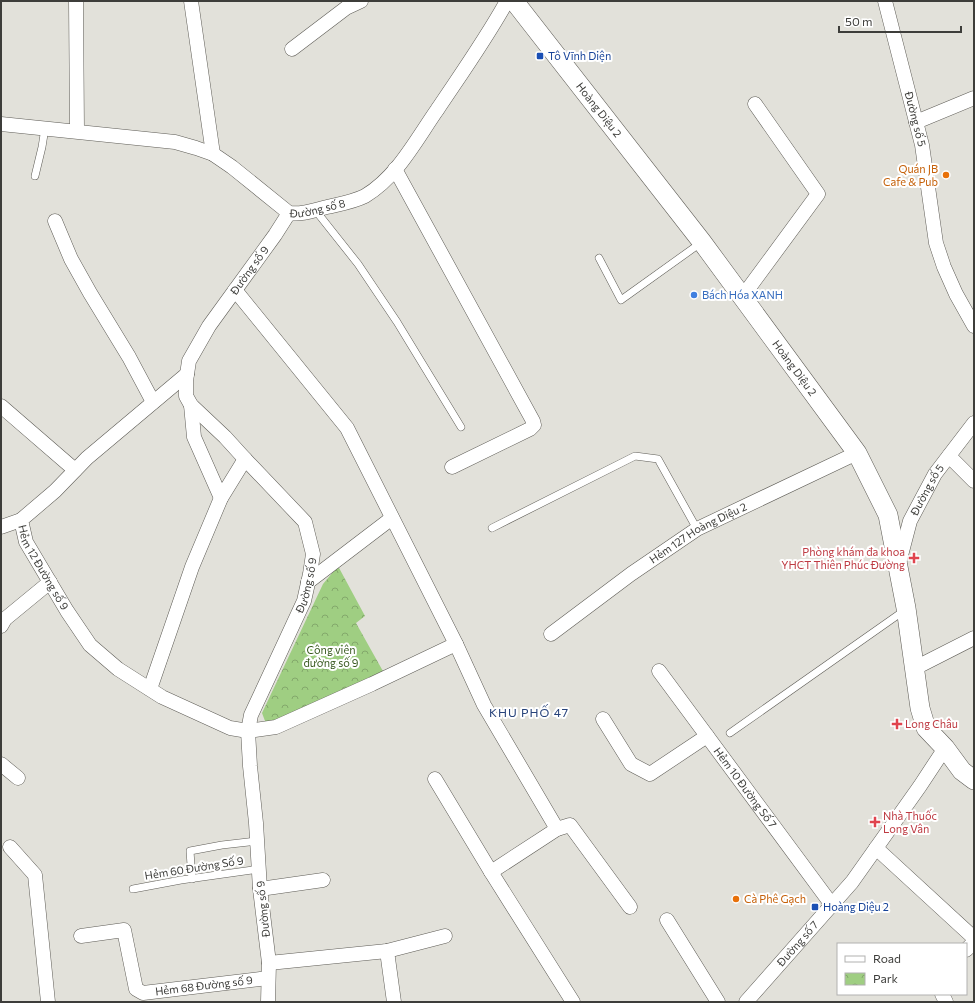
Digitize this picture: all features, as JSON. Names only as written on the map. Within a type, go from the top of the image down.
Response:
[{"type":"street","points":[[76,1],[77,132]]},
{"type":"street","points":[[191,1],[213,154]]},
{"type":"street","points":[[292,49],[346,8],[361,1]]},
{"type":"street","name":"Đường số 8","points":[[1,124],[175,142],[213,154],[232,167],[289,213],[300,214],[345,204],[365,196],[383,182],[401,164],[486,38],[508,1]]},
{"type":"street","name":"Hoàng Diệu 2","points":[[514,1],[743,296],[857,453],[888,515],[899,565],[920,708],[926,728],[970,772]]},
{"type":"street","name":"Đường số 5","points":[[885,1],[922,145],[936,243],[944,268],[956,294],[974,326]]},
{"type":"street","points":[[916,122],[974,98]]},
{"type":"street","points":[[743,296],[818,194],[755,104]]},
{"type":"street","points":[[395,169],[534,424],[530,429],[452,467]]},
{"type":"street","name":"Đường số 9","points":[[268,1002],[269,963],[260,889],[248,731],[251,715],[304,601],[313,554],[305,522],[225,437],[192,405],[186,396],[189,361],[209,326],[275,235],[289,213]]},
{"type":"street","points":[[55,221],[71,259],[129,357],[153,402]]},
{"type":"street","points":[[235,290],[348,428],[456,644],[484,705],[557,829]]},
{"type":"street","name":"Hẻm 12 Đường số 9","points":[[187,374],[75,470],[55,491],[21,520],[26,542],[67,611],[90,645],[118,669],[162,697],[230,728],[248,731],[276,727],[456,644]]},
{"type":"street","points":[[192,405],[194,437],[221,498]]},
{"type":"street","points":[[1,406],[75,470]]},
{"type":"street","name":"Đường số 5","points":[[899,565],[910,521],[935,474],[974,423]]},
{"type":"street","name":"Hẻm 127 Hoàng Diệu 2","points":[[551,634],[631,574],[697,529],[857,453]]},
{"type":"street","points":[[949,456],[974,481]]},
{"type":"street","points":[[150,689],[192,567],[221,498],[245,459]]},
{"type":"street","points":[[308,582],[392,518]]},
{"type":"street","points":[[1,527],[21,520]]},
{"type":"street","points":[[1,626],[6,619],[50,582]]},
{"type":"street","points":[[915,668],[974,638]]},
{"type":"street","name":"Hẻm 10 Đường Số 7","points":[[659,671],[832,905]]},
{"type":"street","points":[[603,719],[631,764],[650,774],[707,736]]},
{"type":"street","name":"Đường số 7","points":[[754,999],[852,882],[945,748]]},
{"type":"street","points":[[1,764],[18,778]]},
{"type":"street","points":[[435,780],[573,1002]]},
{"type":"street","points":[[491,872],[557,829],[570,825],[630,907]]},
{"type":"street","points":[[10,847],[35,875],[48,1002]]},
{"type":"street","points":[[876,848],[974,938]]},
{"type":"street","points":[[260,889],[323,880]]},
{"type":"street","points":[[667,920],[718,1002]]},
{"type":"street","name":"Hẻm 68 Đường số 9","points":[[81,936],[124,930],[136,989],[143,993],[268,978]]},
{"type":"street","points":[[269,963],[387,951],[445,936]]},
{"type":"street","points":[[387,951],[394,1002]]},
{"type":"lane","points":[[35,176],[45,128]]},
{"type":"lane","points":[[316,211],[358,264],[397,322],[461,427]]},
{"type":"lane","points":[[599,258],[621,300],[702,242]]},
{"type":"lane","points":[[492,528],[635,456],[658,459],[697,529]]},
{"type":"lane","points":[[730,733],[906,608]]},
{"type":"lane","points":[[192,878],[190,851],[222,845],[257,841]]},
{"type":"lane","name":"Hẻm 60 Đường Số 9","points":[[133,889],[192,878],[259,869]]},
{"type":"green space","name":"Công viên đường số 9","points":[[338,566],[365,616],[356,623],[384,673],[276,723],[265,721],[262,713],[323,584]]},
{"type":"place","name":"Tô Vĩnh Diện","points":[[540,56]]},
{"type":"place","name":"Quán JB Cafe & Pub","points":[[946,175]]},
{"type":"place","name":"Bách Hóa XANH","points":[[694,295]]},
{"type":"place","name":"Phòng khám đa khoa YHCT Thiên Phúc Đường","points":[[914,558]]},
{"type":"place","name":"Long Châu","points":[[897,724]]},
{"type":"place","name":"Nhà Thuốc Long Vân","points":[[875,822]]},
{"type":"place","name":"Cà Phê Gạch","points":[[736,899]]},
{"type":"place","name":"Hoàng Diệu 2","points":[[815,907]]},
{"type":"district","name":"KHU PHỐ 47","points":[[529,713]]}]
